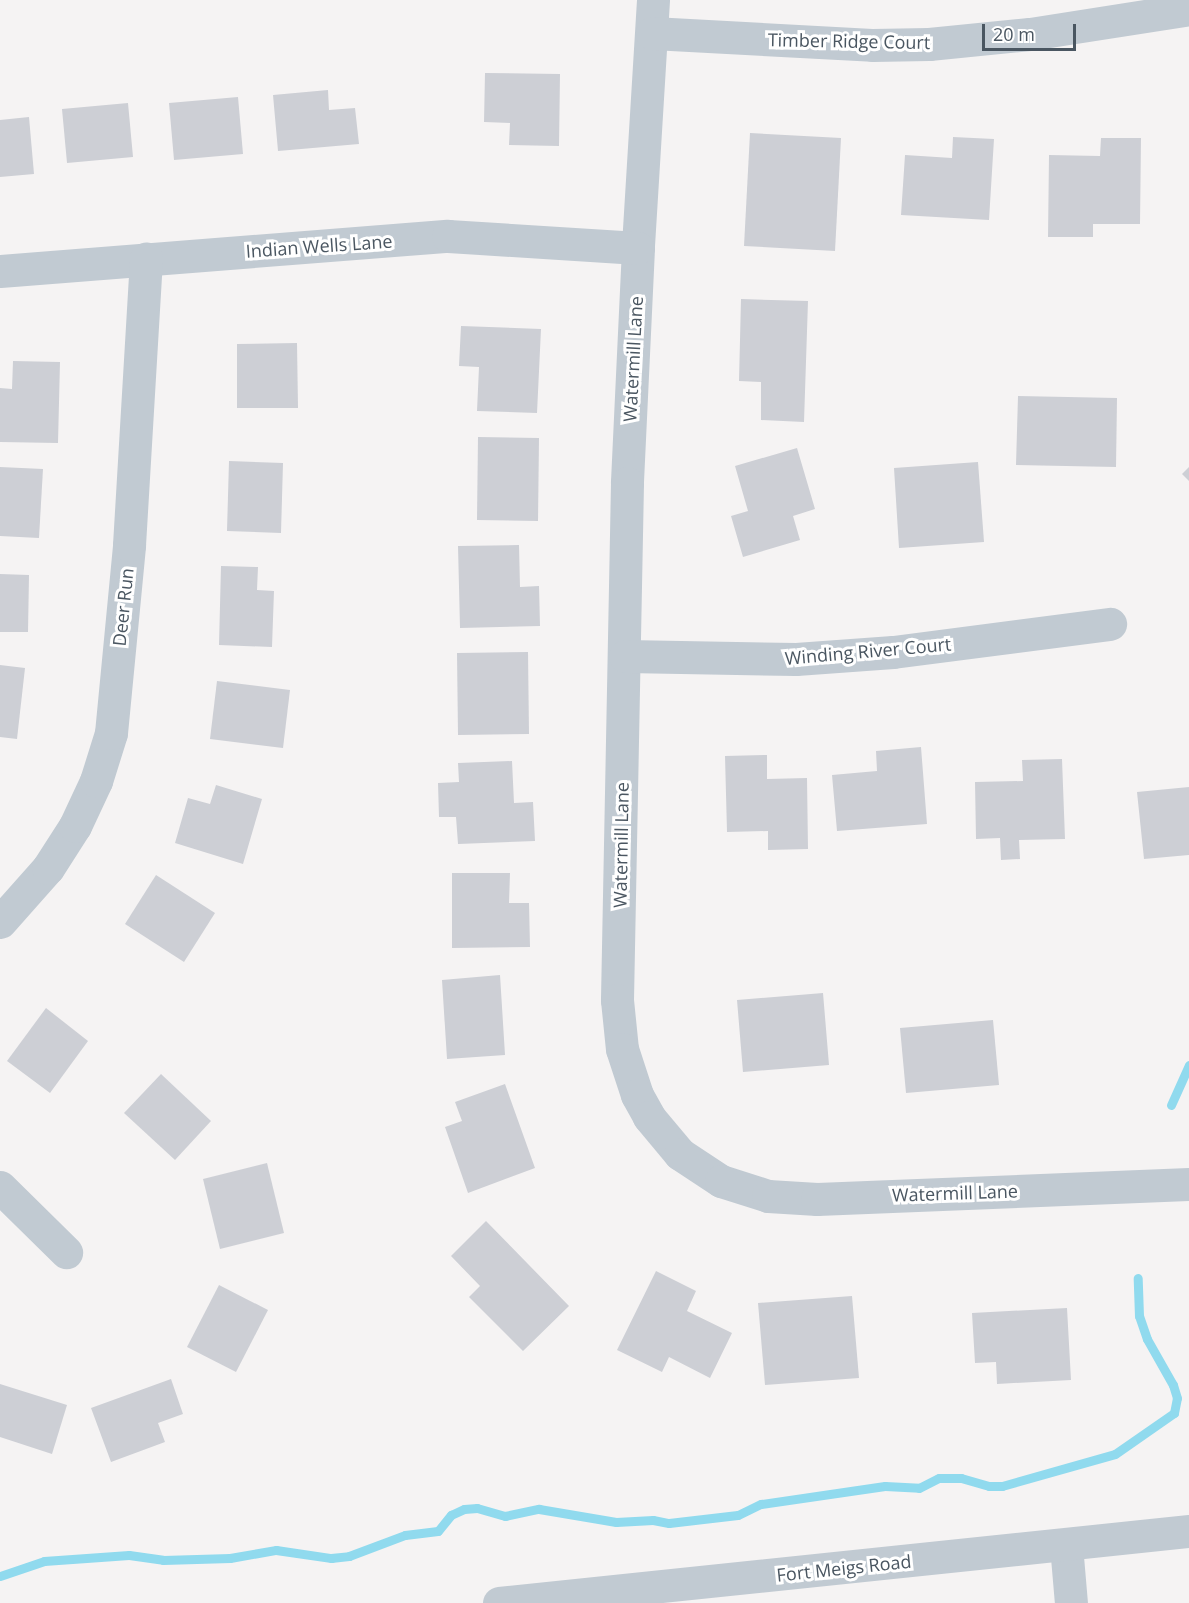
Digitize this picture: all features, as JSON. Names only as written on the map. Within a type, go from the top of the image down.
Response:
[{"type":"street","name":"Watermill Lane","points":[[653,0],[627,483],[617,1000],[622,1049],[641,1102],[663,1136],[680,1154],[721,1181],[768,1196],[817,1199],[1189,1184]]},
{"type":"street","name":"Timber Ridge Court","points":[[652,33],[872,45],[929,44],[1030,34],[1189,9]]},
{"type":"street","name":"Indian Wells Lane","points":[[0,271],[448,236],[638,248]]},
{"type":"street","name":"Deer Run","points":[[0,922],[48,868],[75,826],[96,780],[111,733],[129,545],[146,259]]},
{"type":"street","name":"Winding River Court","points":[[625,656],[796,659],[872,654],[1110,624]]},
{"type":"street","points":[[0,1187],[66,1252]]},
{"type":"street","name":"Fort Meigs Road","points":[[499,1603],[1189,1531]]},
{"type":"street","points":[[1066,1545],[1071,1603]]},
{"type":"building","points":[[485,73],[560,74],[559,146],[509,145],[510,123],[484,122]]},
{"type":"building","points":[[328,90],[329,110],[355,108],[359,144],[278,151],[273,95]]},
{"type":"building","points":[[238,97],[243,154],[174,160],[169,103]]},
{"type":"building","points":[[128,103],[133,157],[67,163],[62,109]]},
{"type":"building","points":[[29,117],[34,174],[0,177],[0,120]]},
{"type":"building","points":[[750,133],[841,138],[835,251],[744,246]]},
{"type":"building","points":[[953,137],[994,139],[989,220],[901,215],[905,155],[952,158]]},
{"type":"building","points":[[1101,138],[1141,138],[1140,224],[1093,224],[1093,237],[1048,237],[1049,155],[1100,156]]},
{"type":"building","points":[[741,299],[808,301],[804,422],[761,420],[761,382],[739,381]]},
{"type":"building","points":[[461,326],[541,329],[537,413],[477,411],[479,367],[459,366]]},
{"type":"building","points":[[297,343],[298,408],[237,408],[237,344]]},
{"type":"building","points":[[13,361],[60,362],[58,443],[0,442],[0,388],[12,389]]},
{"type":"building","points":[[1018,396],[1117,398],[1116,467],[1016,465]]},
{"type":"building","points":[[478,437],[539,438],[538,521],[477,520]]},
{"type":"building","points":[[797,448],[815,509],[793,516],[800,540],[743,557],[731,516],[748,511],[735,466]]},
{"type":"building","points":[[229,461],[283,463],[281,533],[227,531]]},
{"type":"building","points":[[978,462],[984,542],[899,548],[894,468]]},
{"type":"building","points":[[0,467],[43,469],[39,538],[0,536]]},
{"type":"building","points":[[1189,467],[1189,481],[1182,474]]},
{"type":"building","points":[[519,545],[520,587],[539,586],[540,626],[460,628],[458,546]]},
{"type":"building","points":[[221,566],[258,567],[257,590],[274,591],[272,647],[219,645]]},
{"type":"building","points":[[0,574],[29,575],[28,632],[0,632]]},
{"type":"building","points":[[528,652],[529,734],[458,735],[457,653]]},
{"type":"building","points":[[0,665],[25,668],[17,739],[0,737]]},
{"type":"building","points":[[217,681],[290,690],[283,748],[210,739]]},
{"type":"building","points":[[921,747],[927,824],[837,831],[832,775],[877,771],[876,751]]},
{"type":"building","points":[[767,755],[767,779],[807,778],[808,849],[768,850],[768,831],[727,832],[725,756]]},
{"type":"building","points":[[1062,759],[1065,839],[1019,840],[1020,859],[1001,860],[1000,838],[976,839],[975,782],[1023,781],[1022,760]]},
{"type":"building","points":[[512,761],[514,803],[533,802],[535,841],[458,844],[456,817],[439,817],[438,783],[459,782],[458,763]]},
{"type":"building","points":[[216,785],[262,799],[243,864],[175,843],[188,798],[210,804]]},
{"type":"building","points":[[1189,787],[1189,855],[1144,859],[1137,792]]},
{"type":"building","points":[[452,873],[510,873],[509,903],[529,903],[530,947],[452,948]]},
{"type":"building","points":[[156,875],[215,913],[184,962],[125,924]]},
{"type":"building","points":[[500,975],[505,1055],[447,1059],[442,980]]},
{"type":"building","points":[[823,993],[829,1065],[743,1072],[737,1000]]},
{"type":"building","points":[[46,1008],[88,1041],[50,1093],[7,1061]]},
{"type":"building","points":[[993,1020],[999,1085],[906,1093],[900,1028]]},
{"type":"building","points":[[161,1074],[211,1121],[175,1160],[124,1113]]},
{"type":"building","points":[[505,1084],[535,1168],[468,1193],[445,1127],[462,1121],[455,1102]]},
{"type":"building","points":[[267,1163],[284,1233],[220,1249],[203,1179]]},
{"type":"building","points":[[486,1221],[569,1306],[523,1351],[469,1297],[480,1286],[451,1256]]},
{"type":"building","points":[[656,1271],[696,1291],[687,1311],[732,1333],[710,1378],[669,1357],[662,1372],[617,1350]]},
{"type":"building","points":[[219,1285],[268,1310],[236,1372],[187,1347]]},
{"type":"building","points":[[852,1296],[859,1378],[765,1385],[758,1303]]},
{"type":"building","points":[[1067,1308],[1071,1380],[997,1384],[996,1362],[975,1363],[972,1313]]},
{"type":"building","points":[[171,1379],[183,1414],[158,1423],[165,1442],[111,1462],[91,1408]]},
{"type":"building","points":[[0,1384],[67,1405],[52,1454],[0,1437]]},
{"type":"waterway","points":[[1171,1105],[1189,1065]]},
{"type":"waterway","points":[[0,1576],[44,1561],[129,1555],[163,1560],[230,1558],[276,1550],[331,1558],[349,1556],[405,1535],[438,1531],[451,1515],[464,1509],[477,1508],[505,1516],[539,1509],[616,1522],[653,1520],[669,1523],[738,1515],[761,1504],[885,1486],[919,1488],[939,1478],[961,1478],[989,1486],[1002,1486],[1115,1454],[1174,1413],[1177,1398],[1173,1385],[1147,1339],[1139,1316],[1138,1278]]}]
